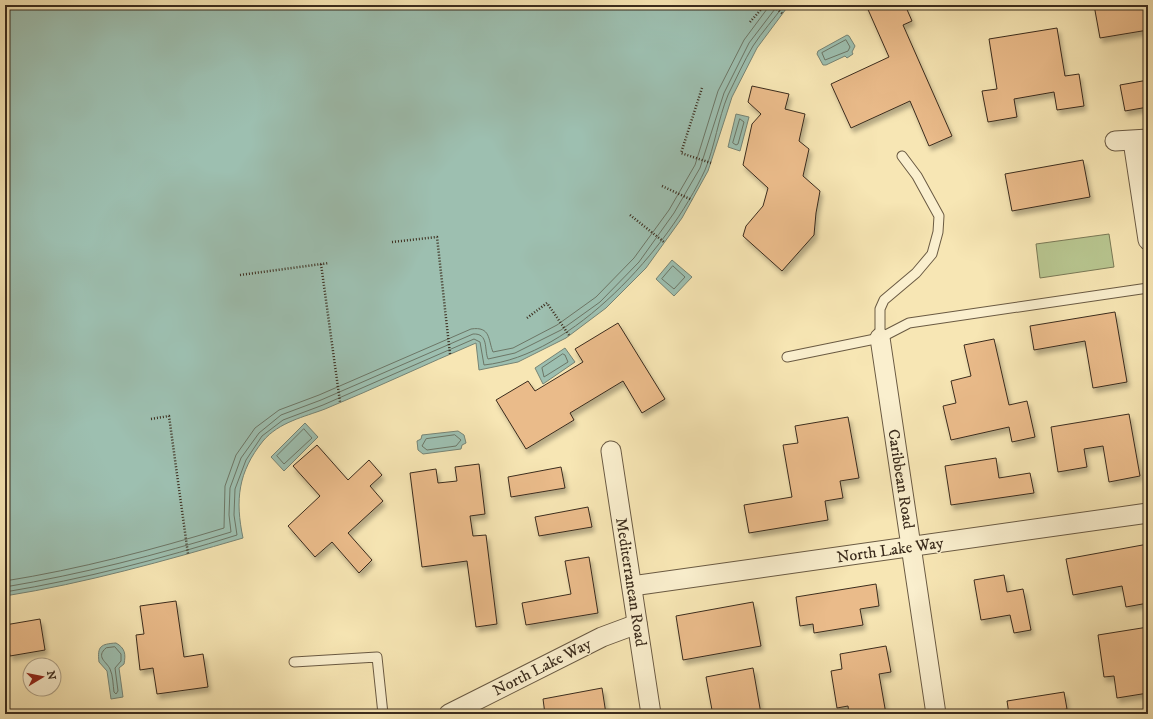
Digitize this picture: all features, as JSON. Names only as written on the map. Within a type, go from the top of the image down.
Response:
[{"type":"street","points":[[1132,140],[1148,240]]},
{"type":"street","name":"Caribbean Road","points":[[880,338],[936,714]]},
{"type":"street","name":"Mediterranean Road","points":[[611,451],[651,714]]},
{"type":"street","name":"North Lake Way","points":[[632,586],[1148,513]]},
{"type":"street","name":"North Lake Way","points":[[450,714],[602,637],[637,624]]},
{"type":"lane","points":[[880,338],[880,309],[884,300],[916,273],[932,254],[938,232],[938,216],[917,176],[902,156]]},
{"type":"lane","points":[[787,357],[880,338],[909,323],[934,318],[1148,288]]},
{"type":"lane","points":[[294,662],[378,656],[383,714]]},
{"type":"path","points":[[750,22],[765,5]]},
{"type":"path","points":[[772,5],[782,14]]},
{"type":"path","points":[[702,88],[681,153],[711,163]]},
{"type":"path","points":[[662,186],[692,200]]},
{"type":"path","points":[[630,215],[664,242]]},
{"type":"path","points":[[392,242],[437,237],[450,354]]},
{"type":"path","points":[[240,275],[329,263]]},
{"type":"path","points":[[321,264],[340,402]]},
{"type":"path","points":[[527,318],[547,303],[569,335]]},
{"type":"path","points":[[151,419],[168,416],[188,554]]},
{"type":"green space","points":[[1109,234],[1114,267],[1040,278],[1036,244]]},
{"type":"water","points":[[5,5],[789,5],[757,48],[732,97],[708,171],[682,218],[646,268],[606,308],[566,338],[518,362],[479,370],[476,343],[276,429],[263,441],[248,464],[244,475],[239,499],[239,511],[243,538],[95,578],[5,596]]},
{"type":"water","points":[[847,35],[855,46],[852,52],[853,54],[847,58],[845,56],[823,65],[817,54],[818,51]]},
{"type":"water","points":[[736,114],[749,117],[740,151],[728,147]]},
{"type":"water","points":[[672,260],[692,277],[674,296],[656,279]]},
{"type":"water","points":[[565,348],[575,362],[543,384],[535,368]]},
{"type":"water","points":[[305,423],[318,437],[284,471],[271,457]]},
{"type":"water","points":[[458,431],[464,435],[466,443],[462,445],[461,449],[423,454],[418,450],[417,441],[421,439],[422,435]]},
{"type":"water","points":[[116,643],[123,649],[125,654],[124,664],[119,668],[123,697],[111,699],[107,671],[99,662],[99,652],[101,647],[104,645]]},
{"type":"building","points":[[866,5],[905,5],[912,21],[903,25],[952,136],[929,146],[910,101],[851,128],[831,84],[889,57]]},
{"type":"building","points":[[1094,5],[1148,5],[1148,30],[1100,38]]},
{"type":"building","points":[[1057,28],[1065,76],[1079,74],[1084,106],[1057,110],[1054,92],[1014,99],[1017,117],[988,122],[982,91],[997,89],[989,39]]},
{"type":"building","points":[[1148,80],[1148,107],[1125,111],[1120,85]]},
{"type":"building","points":[[752,86],[789,94],[785,109],[805,114],[799,141],[809,149],[803,176],[820,191],[814,235],[782,271],[743,236],[746,226],[763,206],[768,188],[743,165],[752,124],[761,114],[748,102]]},
{"type":"building","points":[[1083,160],[1090,197],[1012,211],[1005,174]]},
{"type":"building","points":[[1115,312],[1127,382],[1093,388],[1085,341],[1034,350],[1030,326]]},
{"type":"building","points":[[618,323],[665,399],[642,413],[623,381],[570,413],[574,420],[526,449],[496,400],[528,381],[535,391],[583,362],[575,349]]},
{"type":"building","points":[[994,339],[1009,405],[1027,401],[1035,437],[1012,442],[1009,427],[951,440],[943,406],[956,403],[951,381],[971,376],[964,345]]},
{"type":"building","points":[[1129,414],[1140,476],[1109,482],[1103,446],[1084,449],[1087,467],[1058,472],[1051,427]]},
{"type":"building","points":[[848,417],[859,478],[840,481],[843,498],[825,501],[828,520],[749,533],[744,505],[792,497],[783,445],[798,443],[795,426]]},
{"type":"building","points":[[317,445],[348,480],[369,460],[382,475],[370,486],[383,501],[348,533],[372,560],[359,573],[332,542],[315,557],[288,526],[320,496],[293,466]]},
{"type":"building","points":[[996,458],[999,478],[1030,473],[1034,493],[951,505],[945,466]]},
{"type":"building","points":[[479,464],[485,514],[470,516],[473,536],[486,535],[497,624],[476,627],[467,561],[422,567],[410,473],[436,469],[438,483],[457,481],[455,467]]},
{"type":"building","points":[[561,467],[565,488],[511,497],[508,477]]},
{"type":"building","points":[[588,507],[592,527],[539,536],[535,517]]},
{"type":"building","points":[[1148,544],[1148,603],[1126,607],[1122,586],[1073,595],[1066,559]]},
{"type":"building","points":[[589,557],[598,613],[526,625],[522,603],[571,594],[565,561]]},
{"type":"building","points":[[1004,575],[1007,592],[1023,589],[1031,630],[1014,633],[1010,615],[981,620],[974,580]]},
{"type":"building","points":[[876,584],[879,606],[860,609],[863,625],[814,633],[813,624],[800,626],[796,597]]},
{"type":"building","points":[[176,601],[184,657],[203,654],[208,687],[157,694],[153,668],[140,670],[136,635],[144,634],[140,606]]},
{"type":"building","points":[[753,602],[761,646],[683,660],[676,616]]},
{"type":"building","points":[[40,619],[45,650],[10,656],[5,625]]},
{"type":"building","points":[[1148,627],[1148,647],[1144,647],[1148,673],[1148,693],[1117,698],[1114,676],[1104,677],[1098,635]]},
{"type":"building","points":[[886,646],[891,672],[879,674],[886,714],[849,714],[848,706],[837,708],[831,671],[842,669],[840,654]]},
{"type":"building","points":[[753,668],[761,714],[691,714],[712,710],[706,677]]},
{"type":"building","points":[[602,688],[606,714],[545,714],[543,699]]},
{"type":"building","points":[[1064,692],[1067,709],[1046,714],[1009,714],[1007,701]]},
{"type":"building","points":[[1148,711],[1148,714],[1129,714]]}]
